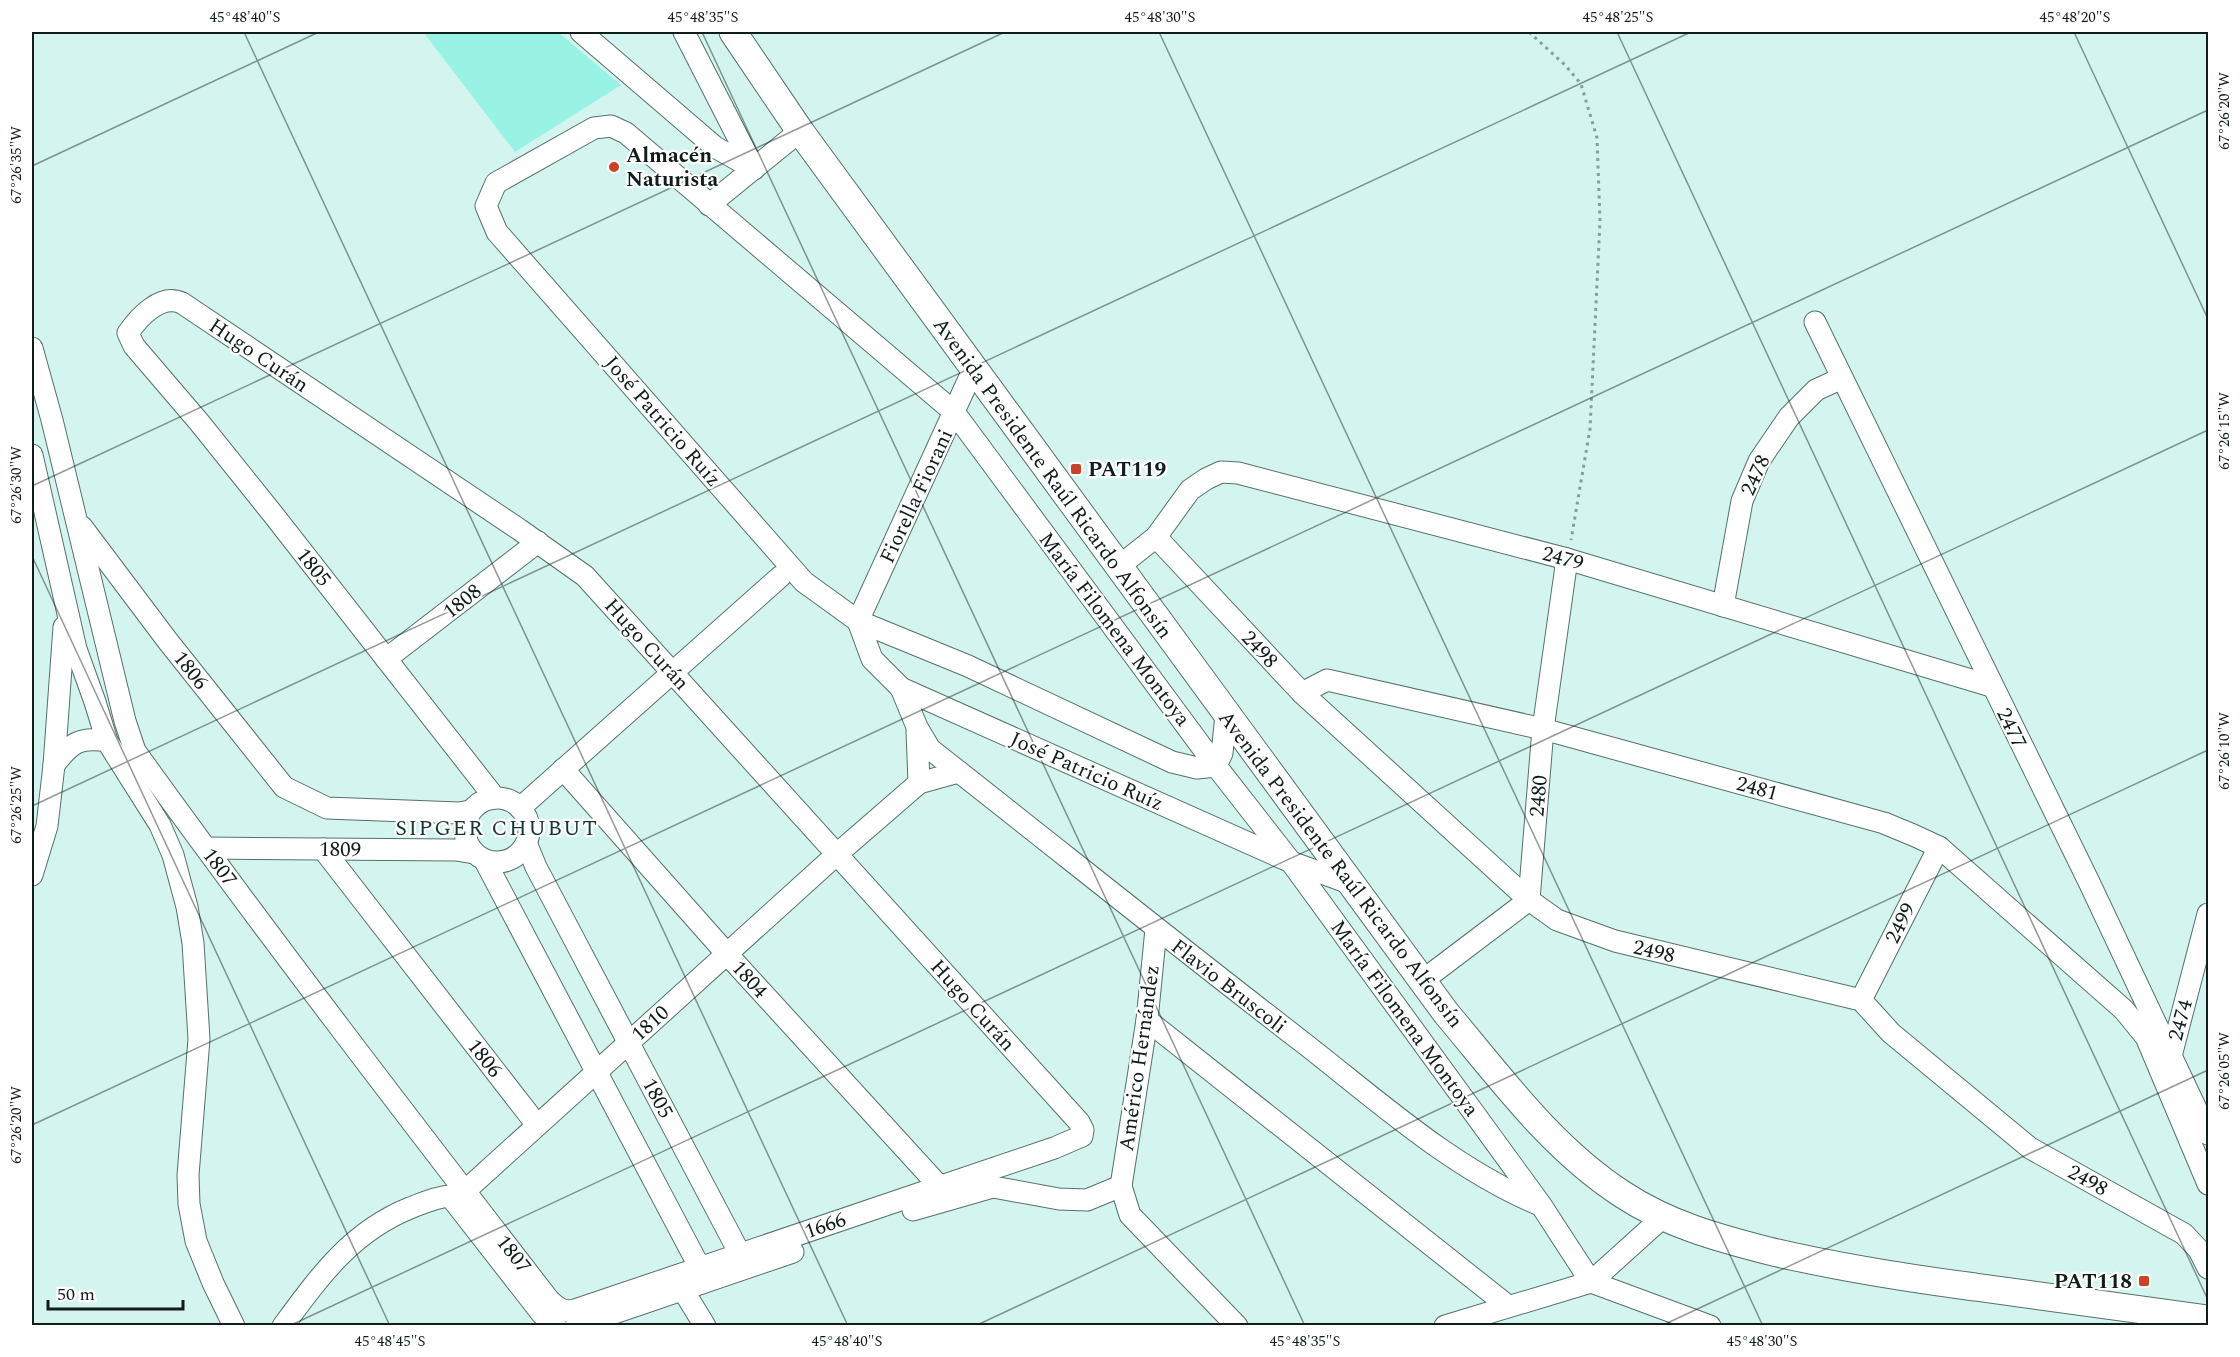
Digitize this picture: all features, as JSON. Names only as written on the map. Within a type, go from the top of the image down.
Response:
[{"type":"main road","name":"Avenida Presidente Raúl Ricardo Alfonsín","points":[[734,32],[800,131],[973,370],[1422,981],[1446,1013],[1551,1135],[1584,1166],[1623,1194],[1663,1217],[1713,1237],[1816,1262],[1897,1277],[2173,1320],[2207,1315]]},
{"type":"street","points":[[582,32],[715,147],[754,169]]},
{"type":"street","points":[[684,32],[754,169]]},
{"type":"street","name":"María Filomena Montoya","points":[[486,206],[496,183],[594,128],[611,126],[626,133],[954,412],[1216,766],[1292,862],[1540,1205],[1591,1282]]},
{"type":"street","points":[[709,205],[800,131]]},
{"type":"street","name":"José Patricio Ruíz","points":[[486,206],[497,232],[804,582],[837,608],[858,621],[968,666],[1172,762],[1197,768],[1216,766]]},
{"type":"street","name":"Hugo Curán","points":[[129,339],[128,333],[133,326],[154,307],[168,300],[182,303],[585,576],[1079,1122],[1083,1130]]},
{"type":"street","name":"2477","points":[[1815,322],[1991,686],[2089,882],[2208,1134]]},
{"type":"street","name":"1805","points":[[129,339],[199,422],[495,798]]},
{"type":"street","name":"1807","points":[[32,348],[135,751],[458,1194],[549,1300],[559,1318]]},
{"type":"street","name":"Fiorella Fiorani","points":[[858,621],[973,370]]},
{"type":"street","name":"2478","points":[[1724,606],[1742,501],[1759,461],[1789,417],[1816,390],[1842,378]]},
{"type":"street","points":[[32,455],[76,649],[96,702],[107,741],[160,825],[173,855],[187,907],[193,943],[199,1040],[188,1175],[189,1204],[196,1241],[234,1326]]},
{"type":"street","name":"2479","points":[[1118,567],[1156,537],[1190,490],[1221,472],[1238,473],[1567,559],[1991,686]]},
{"type":"street","name":"1806","points":[[76,520],[276,779],[284,786],[319,805]]},
{"type":"street","points":[[757,529],[764,551],[781,576],[807,602],[837,608]]},
{"type":"street","name":"2498","points":[[1156,537],[1302,693],[1529,900],[1557,920],[1615,941],[1861,1000],[1891,1032],[2030,1148],[2184,1234],[2199,1250],[2208,1268]]},
{"type":"street","name":"1808","points":[[386,659],[538,542]]},
{"type":"street","name":"2480","points":[[1529,900],[1543,729],[1567,559]]},
{"type":"street","points":[[520,808],[781,576]]},
{"type":"street","points":[[32,875],[47,826],[64,648],[65,602]]},
{"type":"street","name":"José Patricio Ruíz","points":[[858,621],[872,659],[901,688],[1292,862],[1349,883]]},
{"type":"street","name":"2481","points":[[1302,693],[1328,680],[1543,729],[1884,823],[1939,847],[2124,1010],[2146,1037],[2208,1184]]},
{"type":"street","points":[[901,688],[917,727],[919,783],[959,772]]},
{"type":"street","points":[[1216,766],[1222,753],[1226,715]]},
{"type":"street","name":"Flavio Bruscoli","points":[[917,727],[930,748],[1156,929],[1465,1166],[1509,1192],[1540,1205]]},
{"type":"street","points":[[54,765],[67,748],[79,741],[92,738],[107,741]]},
{"type":"street","name":"1804","points":[[563,769],[727,954],[940,1187]]},
{"type":"street","name":"1810","points":[[283,1326],[339,1255],[358,1238],[396,1214],[435,1199],[458,1194],[919,783]]},
{"type":"street","points":[[503,798],[514,802],[520,808],[528,821],[530,833],[526,845],[519,854],[509,861],[497,863],[480,857],[468,845],[465,833],[466,821],[470,811],[479,802],[503,798]]},
{"type":"street","name":"1809","points":[[319,805],[327,808],[448,813],[470,811]]},
{"type":"street","name":"1805","points":[[526,845],[740,1254]]},
{"type":"street","name":"2499","points":[[1861,1000],[1939,847]]},
{"type":"street","name":"1809","points":[[206,848],[456,850],[480,857]]},
{"type":"street","name":"1806","points":[[323,849],[537,1125]]},
{"type":"street","name":"1805","points":[[480,857],[597,1071],[700,1268]]},
{"type":"street","points":[[1422,981],[1529,900]]},
{"type":"street","name":"2474","points":[[2171,1056],[2208,914]]},
{"type":"street","name":"Américo Hernández","points":[[1121,1186],[1147,1020],[1156,929]]},
{"type":"street","points":[[1147,1020],[1508,1306]]},
{"type":"street","name":"1666","points":[[559,1318],[566,1312],[1077,1140],[1082,1136],[1083,1130]]},
{"type":"street","points":[[576,1326],[916,1209],[993,1187],[1059,1199],[1087,1200],[1121,1186],[1131,1215],[1237,1326]]},
{"type":"street","points":[[1445,1326],[1591,1282],[1663,1217]]},
{"type":"street","points":[[1591,1282],[1710,1326]]},
{"type":"street","points":[[683,1290],[705,1326]]},
{"type":"path","points":[[1529,32],[1565,65],[1581,84],[1597,138],[1600,221],[1590,429],[1567,559]]},
{"type":"green space","points":[[423,32],[558,32],[621,85],[515,152]]},
{"type":"place","name":"Almacén Naturista","points":[[614,167]]},
{"type":"place","name":"PAT119","points":[[1076,469]]},
{"type":"place","name":"PAT118","points":[[2144,1281]]},
{"type":"district","name":"SIPGER CHUBUT","points":[[497,827]]}]
